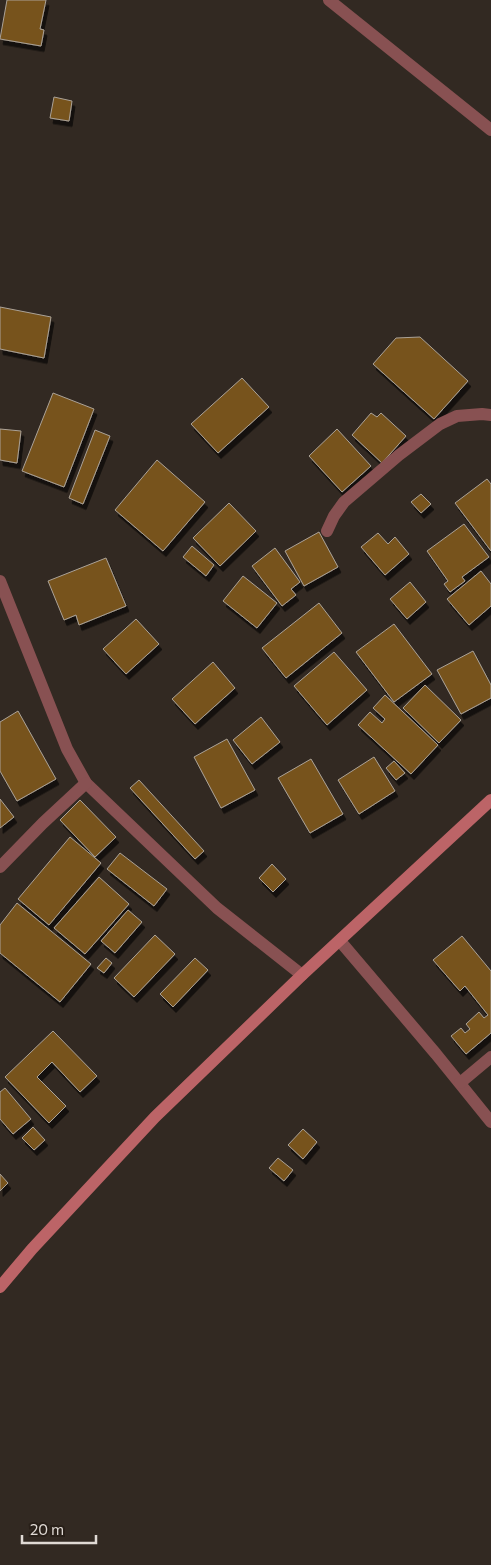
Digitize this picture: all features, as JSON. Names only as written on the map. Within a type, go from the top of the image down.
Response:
[{"type":"main road","points":[[0,1287],[32,1249],[155,1117],[302,975],[491,800]]},
{"type":"street","points":[[329,0],[491,130]]},
{"type":"street","points":[[327,531],[334,516],[344,502],[399,455],[440,424],[457,416],[491,415]]},
{"type":"street","points":[[0,581],[67,748],[86,783],[217,908],[302,975]]},
{"type":"street","points":[[0,867],[86,783]]},
{"type":"street","points":[[340,941],[491,1122]]},
{"type":"street","points":[[460,1083],[491,1057]]},
{"type":"building","points":[[7,0],[46,0],[40,29],[44,30],[41,46],[0,39]]},
{"type":"building","points":[[54,97],[72,101],[69,121],[50,118]]},
{"type":"building","points":[[0,307],[51,317],[44,358],[0,349]]},
{"type":"building","points":[[420,337],[468,381],[434,419],[373,364],[396,338]]},
{"type":"building","points":[[242,378],[269,407],[218,453],[191,424]]},
{"type":"building","points":[[53,393],[94,409],[64,487],[22,471]]},
{"type":"building","points":[[371,413],[377,417],[381,413],[406,436],[382,463],[352,435]]},
{"type":"building","points":[[0,429],[21,431],[17,463],[0,460]]},
{"type":"building","points":[[337,429],[371,466],[342,492],[309,456]]},
{"type":"building","points":[[95,430],[110,436],[83,504],[69,498]]},
{"type":"building","points":[[157,460],[205,502],[163,551],[115,510]]},
{"type":"building","points":[[487,479],[491,484],[491,551],[455,503]]},
{"type":"building","points":[[421,494],[431,504],[421,513],[411,502]]},
{"type":"building","points":[[229,503],[256,531],[220,566],[193,538]]},
{"type":"building","points":[[464,524],[489,557],[462,577],[465,581],[450,592],[444,584],[448,581],[427,551]]},
{"type":"building","points":[[319,532],[338,567],[304,586],[285,551]]},
{"type":"building","points":[[378,533],[388,544],[395,537],[409,554],[385,575],[361,547]]},
{"type":"building","points":[[192,546],[214,565],[206,576],[183,557]]},
{"type":"building","points":[[275,548],[300,582],[291,589],[296,595],[282,606],[252,566]]},
{"type":"building","points":[[106,558],[126,606],[79,625],[76,615],[64,620],[48,581]]},
{"type":"building","points":[[481,571],[491,584],[491,606],[469,625],[447,599]]},
{"type":"building","points":[[243,576],[277,603],[257,628],[223,601]]},
{"type":"building","points":[[410,582],[426,602],[407,619],[390,599]]},
{"type":"building","points":[[319,603],[342,633],[286,678],[262,648]]},
{"type":"building","points":[[136,619],[159,644],[126,674],[103,649]]},
{"type":"building","points":[[394,624],[432,674],[394,702],[356,652]]},
{"type":"building","points":[[473,651],[491,685],[491,698],[461,714],[437,670]]},
{"type":"building","points":[[334,652],[367,690],[327,725],[294,686]]},
{"type":"building","points":[[213,662],[235,688],[195,724],[172,699]]},
{"type":"building","points":[[425,685],[461,720],[439,743],[403,708]]},
{"type":"building","points":[[385,695],[438,745],[411,774],[358,725],[370,712],[382,723],[385,719],[373,708]]},
{"type":"building","points":[[18,711],[56,779],[17,801],[0,771],[0,722]]},
{"type":"building","points":[[261,717],[280,742],[252,764],[233,740]]},
{"type":"building","points":[[227,739],[255,790],[221,808],[194,757]]},
{"type":"building","points":[[374,757],[395,791],[359,814],[338,780]]},
{"type":"building","points":[[311,759],[343,814],[310,833],[278,778]]},
{"type":"building","points":[[394,761],[405,773],[396,780],[386,768]]},
{"type":"building","points":[[139,780],[204,851],[195,859],[130,788]]},
{"type":"building","points":[[0,799],[14,817],[0,828]]},
{"type":"building","points":[[80,800],[116,837],[95,857],[60,820]]},
{"type":"building","points":[[70,837],[101,863],[49,925],[18,899]]},
{"type":"building","points":[[120,853],[167,889],[154,906],[107,869]]},
{"type":"building","points":[[272,864],[286,879],[273,892],[259,878]]},
{"type":"building","points":[[99,877],[129,904],[85,954],[54,928]]},
{"type":"building","points":[[17,903],[91,964],[60,1002],[0,953],[0,925]]},
{"type":"building","points":[[128,910],[142,922],[115,953],[101,941]]},
{"type":"building","points":[[155,935],[175,954],[134,997],[114,978]]},
{"type":"building","points":[[462,936],[491,971],[491,1033],[466,1054],[451,1036],[461,1028],[465,1033],[470,1029],[466,1024],[479,1012],[484,1018],[488,1015],[465,986],[460,991],[433,960]]},
{"type":"building","points":[[106,958],[112,963],[104,973],[97,968]]},
{"type":"building","points":[[195,958],[208,970],[173,1007],[160,994]]},
{"type":"building","points":[[53,1031],[97,1076],[80,1092],[52,1062],[37,1077],[66,1106],[49,1123],[5,1077]]},
{"type":"building","points":[[5,1088],[31,1119],[13,1134],[0,1119],[0,1092]]},
{"type":"building","points":[[33,1127],[45,1140],[34,1150],[22,1138]]},
{"type":"building","points":[[303,1129],[317,1142],[303,1159],[288,1145]]},
{"type":"building","points":[[278,1158],[293,1170],[284,1181],[269,1168]]},
{"type":"building","points":[[0,1174],[8,1183],[0,1191]]}]
